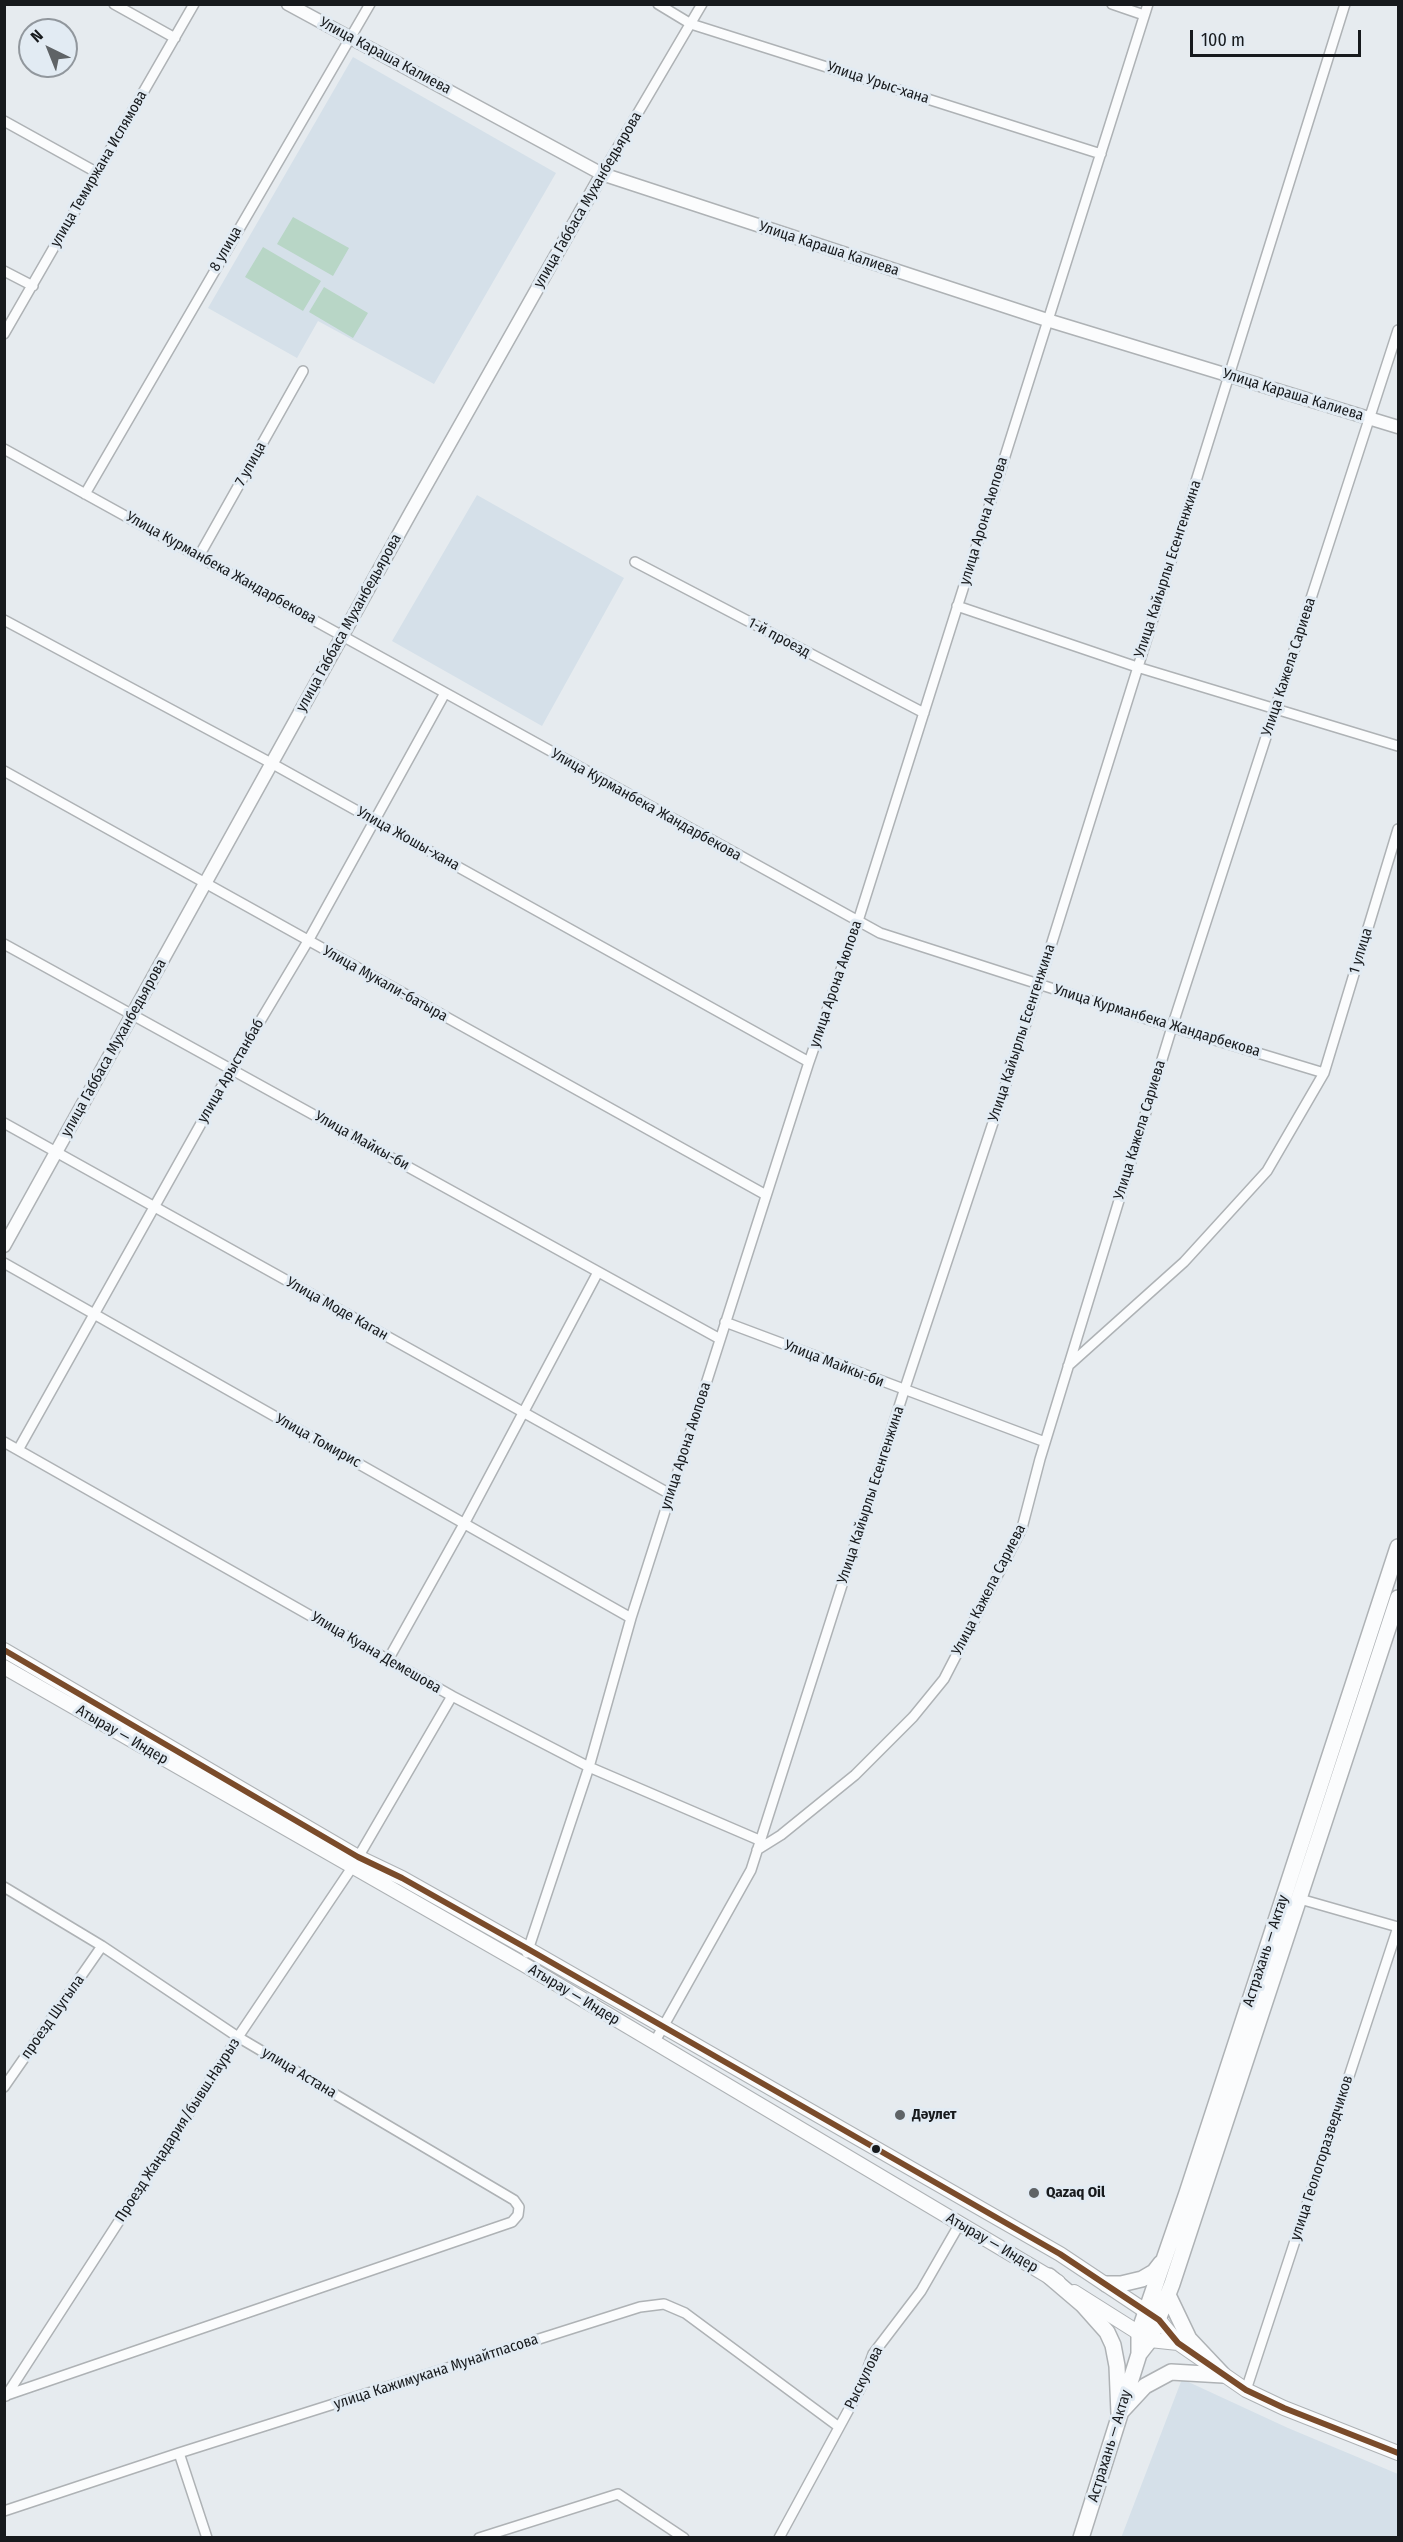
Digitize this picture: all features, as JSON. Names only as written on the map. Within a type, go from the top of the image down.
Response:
[{"type":"highway","name":"Астрахань — Актау","points":[[1152,2315],[1168,2295],[1300,1899],[1376,1642],[1398,1547]]},
{"type":"highway","name":"Астрахань — Актау","points":[[1081,2538],[1152,2315],[1165,2258],[1376,1642],[1398,1598]]},
{"type":"highway","points":[[1106,2284],[1121,2284],[1142,2279],[1154,2272],[1165,2258]]},
{"type":"highway","points":[[1049,2276],[1083,2305],[1107,2332],[1113,2345],[1117,2366],[1119,2414]]},
{"type":"highway","points":[[1168,2295],[1189,2339],[1223,2375]]},
{"type":"highway","points":[[1119,2414],[1144,2386],[1171,2372],[1223,2375]]},
{"type":"main road","name":"Атырау — Индер","points":[[4,1650],[654,2043],[1049,2276],[1144,2336]]},
{"type":"main road","name":"Атырау — Индер","points":[[4,1667],[356,1862],[402,1878],[1060,2254],[1152,2315],[1178,2343]]},
{"type":"main road","points":[[1144,2336],[1178,2343],[1246,2390],[1284,2408],[1398,2453]]},
{"type":"street","points":[[114,4],[175,38]]},
{"type":"street","name":"улица Темиржана Ислямова","points":[[4,334],[194,4]]},
{"type":"street","name":"Улица Караша Калиева","points":[[288,4],[602,174],[1047,320],[1398,427]]},
{"type":"street","name":"8 улица","points":[[85,494],[370,4]]},
{"type":"street","name":"Улица Урыс-хана","points":[[658,4],[691,24],[1101,154]]},
{"type":"street","name":"улица Габбаса Муханбедьярова","points":[[4,1246],[342,635],[602,174],[702,4]]},
{"type":"street","points":[[1112,4],[1144,15]]},
{"type":"street","name":"улица Арона Аюпова","points":[[523,1964],[589,1767],[631,1618],[670,1494],[808,1062],[858,921],[1148,4]]},
{"type":"street","name":"Улица Кайырлы Есенгенжина","points":[[654,2043],[751,1870],[904,1391],[1039,984],[1345,4]]},
{"type":"street","points":[[4,121],[96,172]]},
{"type":"street","points":[[4,271],[33,286]]},
{"type":"street","name":"Улица Кажела Сариева","points":[[758,1845],[781,1835],[855,1775],[913,1717],[944,1679],[1022,1528],[1045,1442],[1172,1027],[1398,330]]},
{"type":"street","name":"7 улица","points":[[199,556],[303,371]]},
{"type":"street","name":"Улица Курманбека Жандарбекова","points":[[4,449],[880,933],[1172,1027],[1324,1073]]},
{"type":"street","name":"1-й проезд","points":[[635,562],[924,713]]},
{"type":"street","points":[[957,606],[1137,667],[1398,746]]},
{"type":"street","name":"Улица Жошы-хана","points":[[4,620],[271,764],[808,1062]]},
{"type":"street","name":"улица Арыстанбаб","points":[[18,1450],[92,1314],[231,1070],[308,941],[445,693]]},
{"type":"street","name":"Улица Мукали-батыра","points":[[4,771],[766,1195]]},
{"type":"street","name":"1 улица","points":[[1068,1366],[1184,1262],[1267,1171],[1324,1073],[1398,829]]},
{"type":"street","name":"Улица Майкы-би","points":[[4,944],[720,1339]]},
{"type":"street","name":"Улица Моде Каган","points":[[4,1123],[670,1494]]},
{"type":"street","name":"Улица Томирис","points":[[4,1263],[631,1618]]},
{"type":"street","points":[[388,1660],[464,1524],[598,1272]]},
{"type":"street","name":"Улица Майкы-би","points":[[725,1322],[1045,1442]]},
{"type":"street","name":"Улица Куана Демешова","points":[[4,1442],[452,1696],[589,1767],[758,1845]]},
{"type":"street","name":"Проезд Жаңадария/бывш.Наурыз","points":[[5,2396],[238,2037],[356,1862],[452,1696]]},
{"type":"street","name":"улица Астана","points":[[4,1887],[102,1946],[238,2037],[514,2200],[519,2207],[518,2215],[512,2222],[5,2396]]},
{"type":"street","points":[[1300,1899],[1398,1927]]},
{"type":"street","name":"улица Геологоразведчиков","points":[[1246,2390],[1398,1927]]},
{"type":"street","name":"проезд Шугыла","points":[[4,2087],[102,1946]]},
{"type":"street","name":"Рыскулова","points":[[779,2538],[861,2387],[873,2354],[921,2291],[959,2225]]},
{"type":"street","name":"улица Кажимукана Мунайтпасова","points":[[4,2511],[640,2307],[664,2304],[685,2313],[839,2427]]},
{"type":"street","points":[[179,2453],[207,2538]]},
{"type":"street","points":[[479,2538],[618,2494],[684,2538]]},
{"type":"shaded area","points":[[353,57],[556,173],[434,384],[318,321],[297,358],[208,308]]},
{"type":"shaded area","points":[[477,495],[624,578],[542,726],[392,641]]},
{"type":"shaded area","points":[[1182,2379],[1288,2428],[1398,2474],[1398,2537],[1121,2538]]},
{"type":"green space","points":[[293,217],[349,248],[333,276],[277,244]]},
{"type":"green space","points":[[263,247],[321,281],[303,311],[245,277]]},
{"type":"green space","points":[[324,287],[368,313],[353,338],[309,312]]},
{"type":"transit line","points":[[4,1650],[358,1857],[402,1878],[528,1949],[1060,2254],[1159,2320],[1178,2343],[1246,2390],[1284,2408],[1398,2453]]},
{"type":"place","name":"Дәулет","points":[[900,2115]]},
{"type":"place","name":"Qazaq Oil","points":[[1034,2193]]}]
